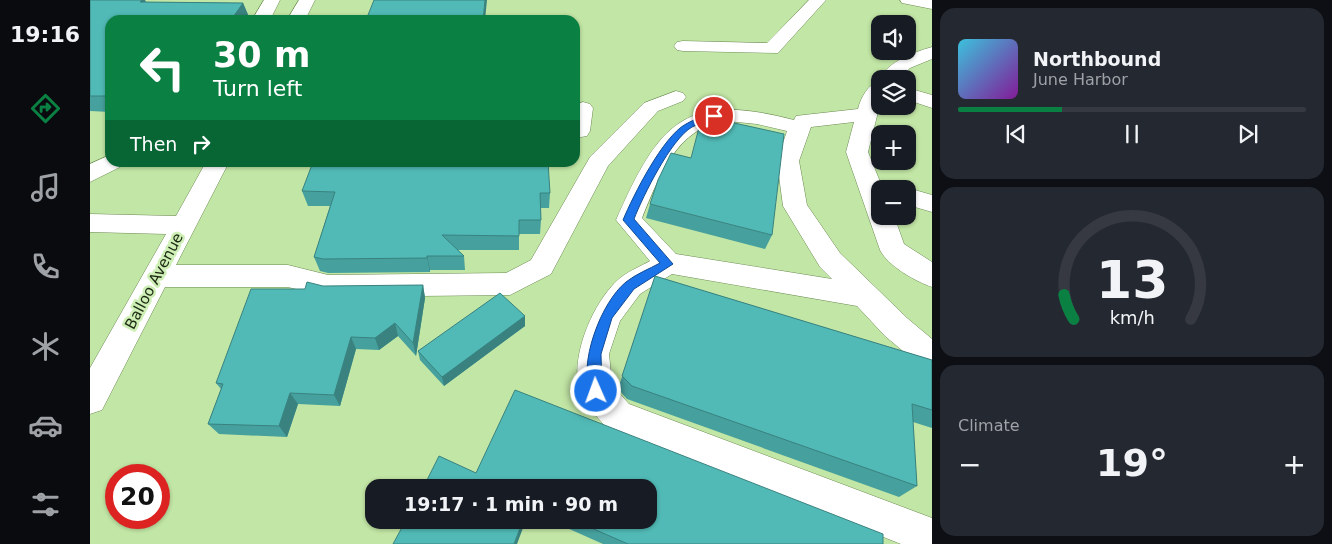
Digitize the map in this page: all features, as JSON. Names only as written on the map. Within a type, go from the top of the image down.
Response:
[{"type":"street","points":[[263,15],[272,0]]},
{"type":"street","points":[[299,15],[307,0]]},
{"type":"street","points":[[683,46],[772,48],[818,0]]},
{"type":"street","points":[[908,0],[932,4]]},
{"type":"street","points":[[897,70],[903,64],[932,54]]},
{"type":"street","points":[[157,276],[288,276],[328,286],[510,284],[541,267],[598,162],[651,107],[676,97]]},
{"type":"street","points":[[916,97],[932,102]]},
{"type":"street","points":[[871,99],[857,152],[873,180]]},
{"type":"street","points":[[580,125],[583,108]]},
{"type":"street","points":[[867,114],[804,121],[799,128],[788,161],[795,206],[830,260],[896,327],[932,357]]},
{"type":"street","points":[[799,128],[749,116],[714,116],[687,126],[664,153],[639,195],[628,220],[668,264],[866,296]]},
{"type":"street","points":[[90,174],[105,166]]},
{"type":"street","name":"Balloo Avenue","points":[[90,400],[215,167]]},
{"type":"street","points":[[916,199],[932,204]]},
{"type":"street","points":[[90,223],[185,225]]},
{"type":"street","points":[[884,225],[893,250],[932,276]]},
{"type":"street","points":[[668,264],[630,286],[607,316],[594,354],[596,391],[617,415],[932,537]]},
{"type":"shaded area","points":[[90,0],[932,0],[932,544],[90,544]]},
{"type":"building","points":[[90,0],[243,3],[235,15],[105,15],[105,96],[90,96]]},
{"type":"building","points":[[374,0],[485,0],[484,15],[368,15]]},
{"type":"building","points":[[707,117],[784,134],[772,235],[650,204],[658,180],[671,153],[691,158],[701,120]]},
{"type":"building","points":[[311,167],[548,167],[550,193],[540,193],[541,220],[519,220],[519,236],[442,235],[464,256],[323,259],[314,257],[335,192],[302,191]]},
{"type":"building","points":[[655,276],[932,360],[932,410],[912,404],[917,486],[632,386],[622,376]]},
{"type":"building","points":[[307,282],[323,286],[423,285],[413,343],[395,323],[375,338],[351,337],[334,395],[290,393],[279,426],[208,424],[223,384],[216,383],[251,289],[305,289]]},
{"type":"building","points":[[500,293],[525,316],[442,377],[418,351]]},
{"type":"building","points":[[515,390],[883,534],[883,544],[628,544],[594,529],[657,529],[657,479],[428,479],[439,456],[476,473]]},
{"type":"building","points":[[401,529],[520,529],[514,544],[393,544]]},
{"type":"route","points":[[596,391],[594,354],[607,316],[630,286],[668,264],[628,220],[639,195],[664,153],[687,126],[714,116]]}]
